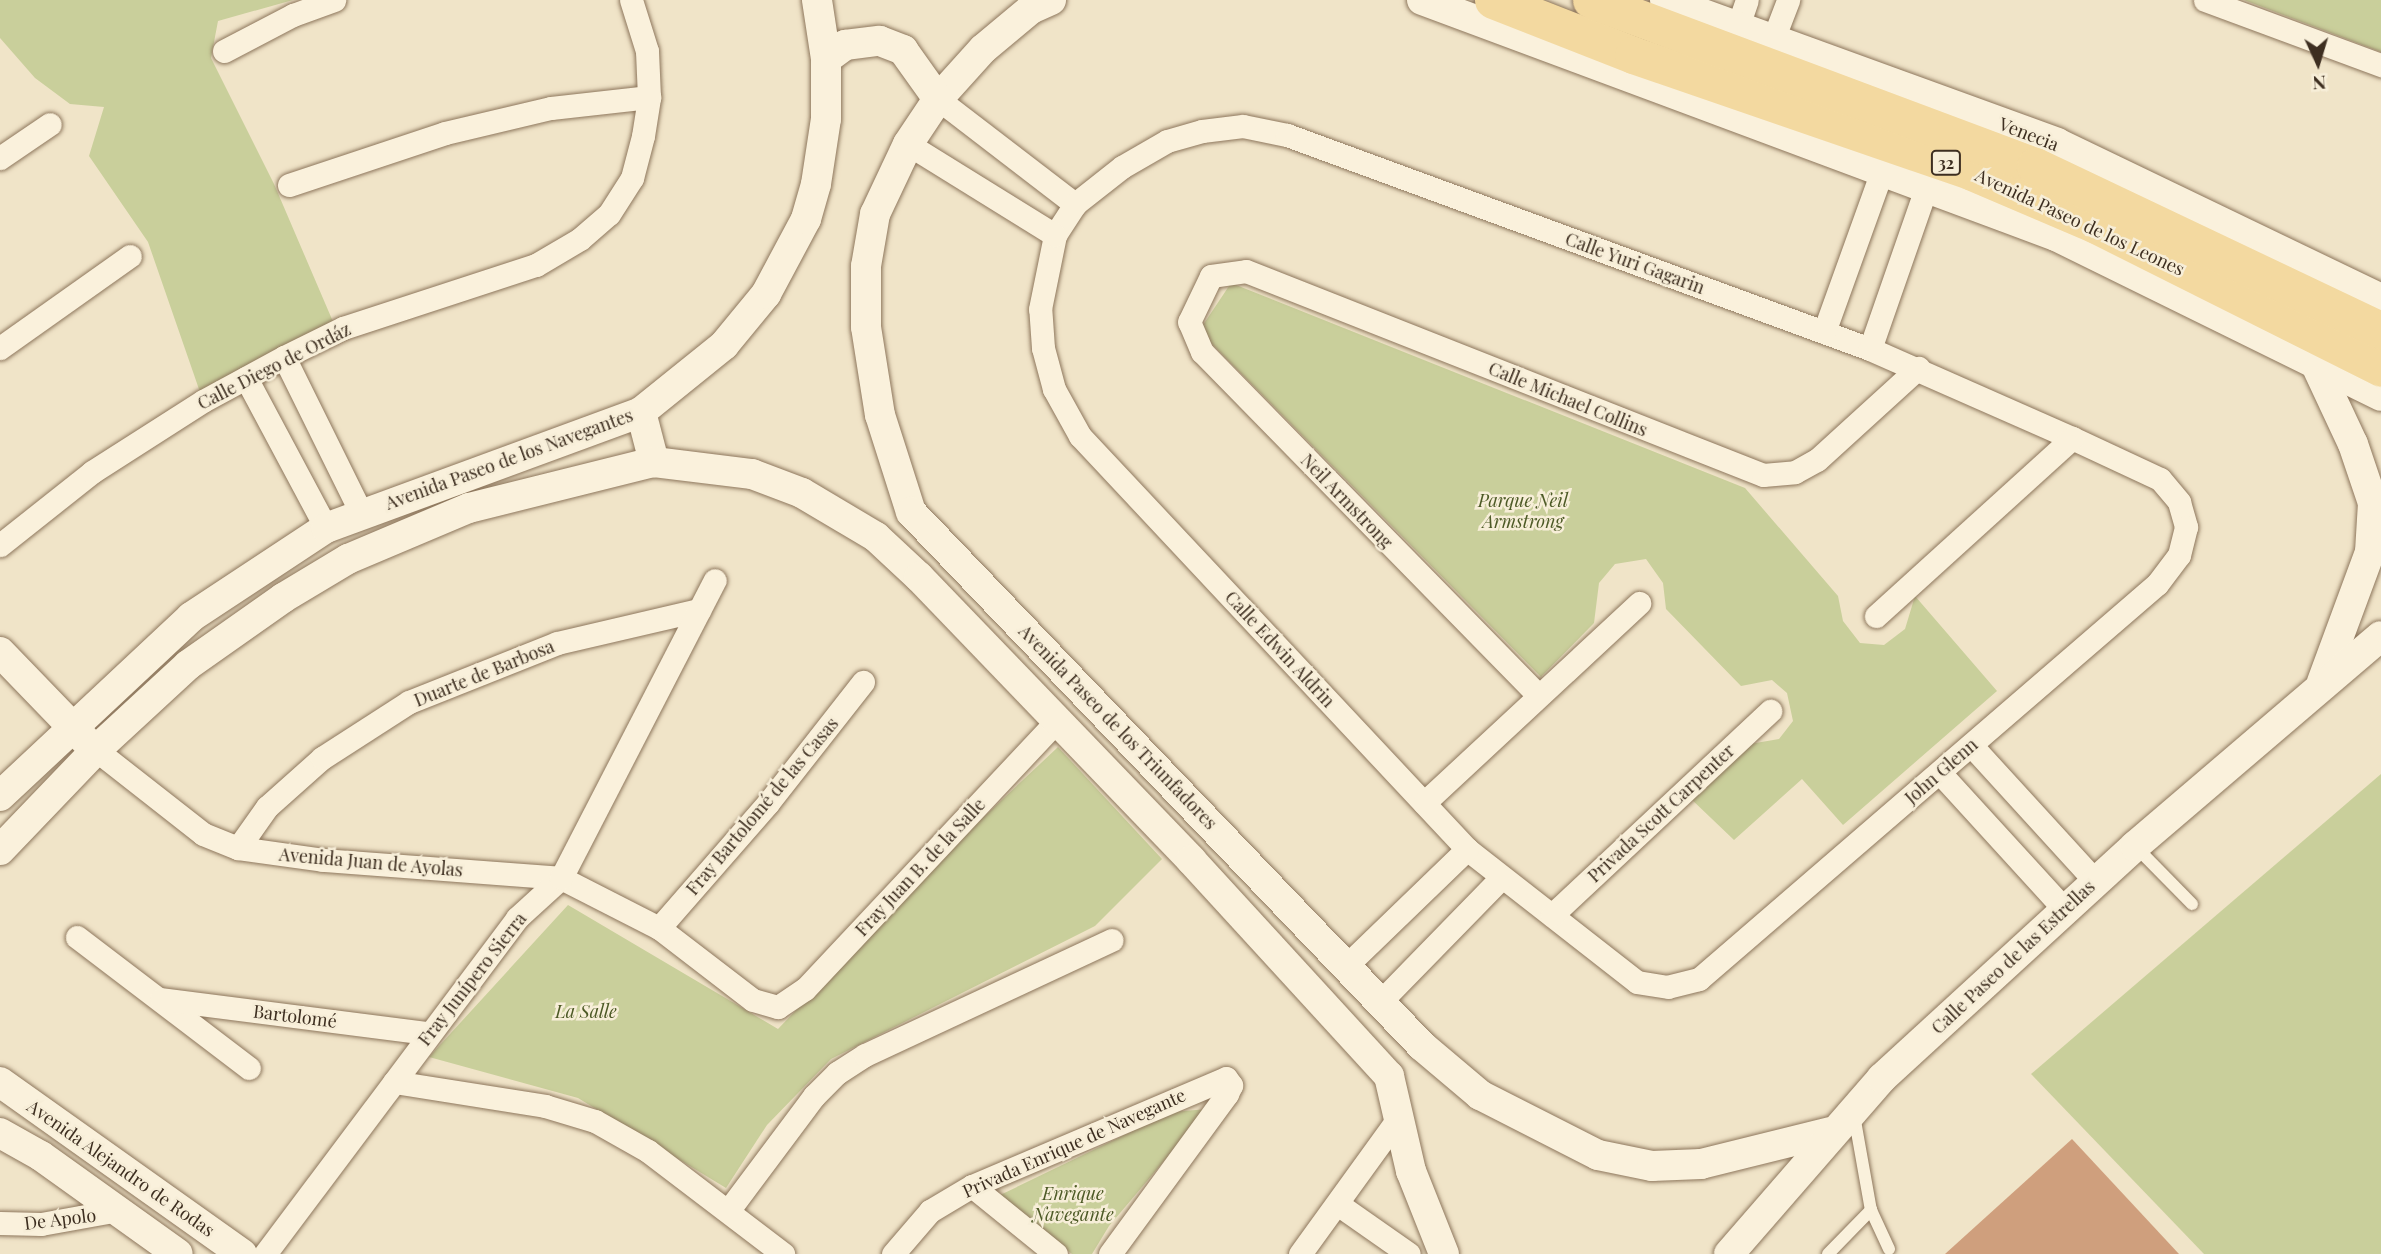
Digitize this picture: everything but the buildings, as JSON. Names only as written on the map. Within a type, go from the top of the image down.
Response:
[{"type":"main road","name":"Avenida Paseo de los Leones","points":[[1493,0],[1640,57],[1972,172],[2096,225],[2381,368]]},
{"type":"main road","name":"Avenida Paseo de los Leones","points":[[1591,0],[2035,166],[2381,330]]},
{"type":"main road","points":[[1618,0],[1735,15]]},
{"type":"main road","points":[[1524,39],[1640,57],[1768,128]]},
{"type":"street","points":[[224,51],[293,15],[334,0]]},
{"type":"street","name":"Calle Diego de Ordáz","points":[[0,545],[92,472],[284,357],[343,328],[537,265],[580,239],[609,214],[632,178],[649,97],[647,51],[631,0]]},
{"type":"street","name":"Avenida Paseo de los Navegantes","points":[[0,796],[70,726],[191,617],[326,528],[360,512],[641,412],[724,345],[766,294],[806,219],[823,152],[826,59],[817,0]]},
{"type":"street","name":"Avenida Paseo de los Triunfadores","points":[[1051,0],[1031,9],[983,49],[938,99],[908,144],[875,214],[866,266],[866,327],[880,415],[911,512],[1422,1046],[1480,1095],[1598,1155],[1652,1166],[1701,1164],[1830,1132]]},
{"type":"street","points":[[1422,0],[2056,236],[2381,396]]},
{"type":"street","name":"Venecia","points":[[1665,0],[1735,15],[1774,37],[2057,144],[2381,299]]},
{"type":"street","points":[[1774,37],[1788,0]]},
{"type":"street","points":[[2205,0],[2381,65]]},
{"type":"street","points":[[826,59],[845,45],[880,41],[903,50],[938,99],[1065,219]]},
{"type":"street","points":[[289,185],[445,133],[551,108],[649,97]]},
{"type":"street","points":[[0,158],[50,124]]},
{"type":"street","name":"Calle Yuri Gagarin","points":[[1065,219],[1122,167],[1167,141],[1202,131],[1243,126],[1287,135],[1918,368],[2160,479],[2179,502],[2186,527]]},
{"type":"street","points":[[908,144],[1065,219]]},
{"type":"street","points":[[1824,332],[1882,171]]},
{"type":"street","points":[[1870,349],[1926,188]]},
{"type":"street","name":"Calle Edwin Aldrin","points":[[1065,219],[1040,309],[1043,348],[1054,389],[1080,436],[1467,849],[1500,878],[1637,982],[1668,987]]},
{"type":"street","points":[[0,348],[130,256]]},
{"type":"street","name":"Calle Michael Collins","points":[[1199,293],[1211,275],[1246,271],[1763,475],[1795,472],[1816,460],[1918,368]]},
{"type":"street","name":"Neil Armstrong","points":[[1199,293],[1189,322],[1202,352],[1538,695]]},
{"type":"street","points":[[284,357],[360,512]]},
{"type":"street","name":"Calle Paseo de las Estrellas","points":[[2315,363],[2353,444],[2377,513],[2370,552],[2370,590],[2322,684]]},
{"type":"street","points":[[246,378],[326,528]]},
{"type":"street","points":[[641,412],[653,462],[752,474],[802,493],[876,537],[1057,721],[1390,1076],[1422,1207],[1444,1254]]},
{"type":"street","points":[[1876,616],[2072,438]]},
{"type":"street","name":"Avenida Paseo de los Navegantes","points":[[0,850],[96,750],[188,665],[283,598],[348,559],[469,508],[653,462]]},
{"type":"street","points":[[876,537],[911,512]]},
{"type":"street","name":"John Glenn","points":[[1668,987],[1699,979],[2157,584],[2179,555],[2186,527]]},
{"type":"street","name":"Fray Junípero Sierra","points":[[265,1254],[428,1033],[517,918],[561,878],[715,580]]},
{"type":"street","points":[[1424,803],[1639,603]]},
{"type":"street","name":"Duarte de Barbosa","points":[[238,848],[267,807],[323,758],[409,702],[557,643],[699,610]]},
{"type":"street","name":"Calle Paseo de las Estrellas","points":[[1729,1254],[1830,1132],[1854,1108],[2095,881],[2381,636]]},
{"type":"street","name":"Avenida Juan de Ayolas","points":[[0,652],[96,750],[203,834],[238,848],[323,860],[561,878],[659,928],[753,1000],[778,1007]]},
{"type":"street","name":"Fray Bartolomé de las Casas","points":[[659,928],[768,803],[863,682]]},
{"type":"street","name":"Privada Scott Carpenter","points":[[1552,915],[1770,711]]},
{"type":"street","name":"Fray Juan B. de la Salle","points":[[778,1007],[805,989],[1057,721]]},
{"type":"street","points":[[1971,745],[2095,881]]},
{"type":"street","points":[[1940,773],[2064,909]]},
{"type":"street","points":[[1347,965],[1467,849]]},
{"type":"street","points":[[1381,1001],[1500,878]]},
{"type":"street","name":"Bartolomé","points":[[76,937],[249,1068]]},
{"type":"street","points":[[728,1211],[814,1096],[837,1073],[864,1055],[1112,940]]},
{"type":"street","name":"Bartolomé","points":[[161,999],[428,1033]]},
{"type":"street","points":[[1390,1076],[1422,1046]]},
{"type":"street","name":"Privada Enrique de Navegante","points":[[893,1254],[930,1211],[971,1186],[1217,1079],[1226,1078],[1231,1085],[1110,1254]]},
{"type":"street","name":"Avenida Alejandro de Rodas","points":[[0,1082],[242,1254]]},
{"type":"street","points":[[394,1082],[545,1106],[595,1121],[648,1151],[783,1254]]},
{"type":"street","points":[[1300,1254],[1339,1205],[1400,1116]]},
{"type":"street","name":"Avenida Alejandro de Rodas","points":[[0,1133],[119,1210],[178,1254]]},
{"type":"street","points":[[971,1186],[1056,1254]]},
{"type":"street","points":[[1339,1205],[1409,1254]]},
{"type":"street","name":"De Apolo","points":[[0,1223],[83,1219],[119,1210]]},
{"type":"lane","points":[[2135,846],[2192,904]]},
{"type":"lane","points":[[1854,1108],[1856,1143],[1871,1210],[1889,1249]]},
{"type":"lane","points":[[1828,1254],[1871,1210]]},
{"type":"green space","points":[[0,0],[293,0],[218,21],[211,58],[274,184],[334,324],[201,395],[148,242],[89,156],[104,107],[70,104],[35,78],[0,38]]},
{"type":"green space","points":[[2244,0],[2381,0],[2381,52]]},
{"type":"green space","name":"Parque Neil Armstrong","points":[[1231,283],[1745,488],[1838,596],[1843,621],[1860,643],[1884,645],[1905,629],[1915,596],[1997,691],[1843,825],[1802,779],[1734,840],[1689,797],[1750,744],[1779,739],[1793,721],[1787,693],[1772,680],[1741,686],[1666,609],[1663,583],[1646,559],[1615,564],[1599,583],[1594,623],[1541,677],[1199,331]]},
{"type":"green space","name":"La Salle","points":[[1058,747],[1162,859],[1095,926],[831,1059],[767,1125],[726,1188],[578,1098],[429,1057],[568,905],[778,1029],[955,844]]},
{"type":"green space","points":[[2381,774],[2381,1254],[2204,1254],[2031,1074]]},
{"type":"green space","name":"Enrique Navegante","points":[[1208,1109],[1109,1226],[1092,1254],[1072,1254],[996,1197],[1172,1112]]}]
